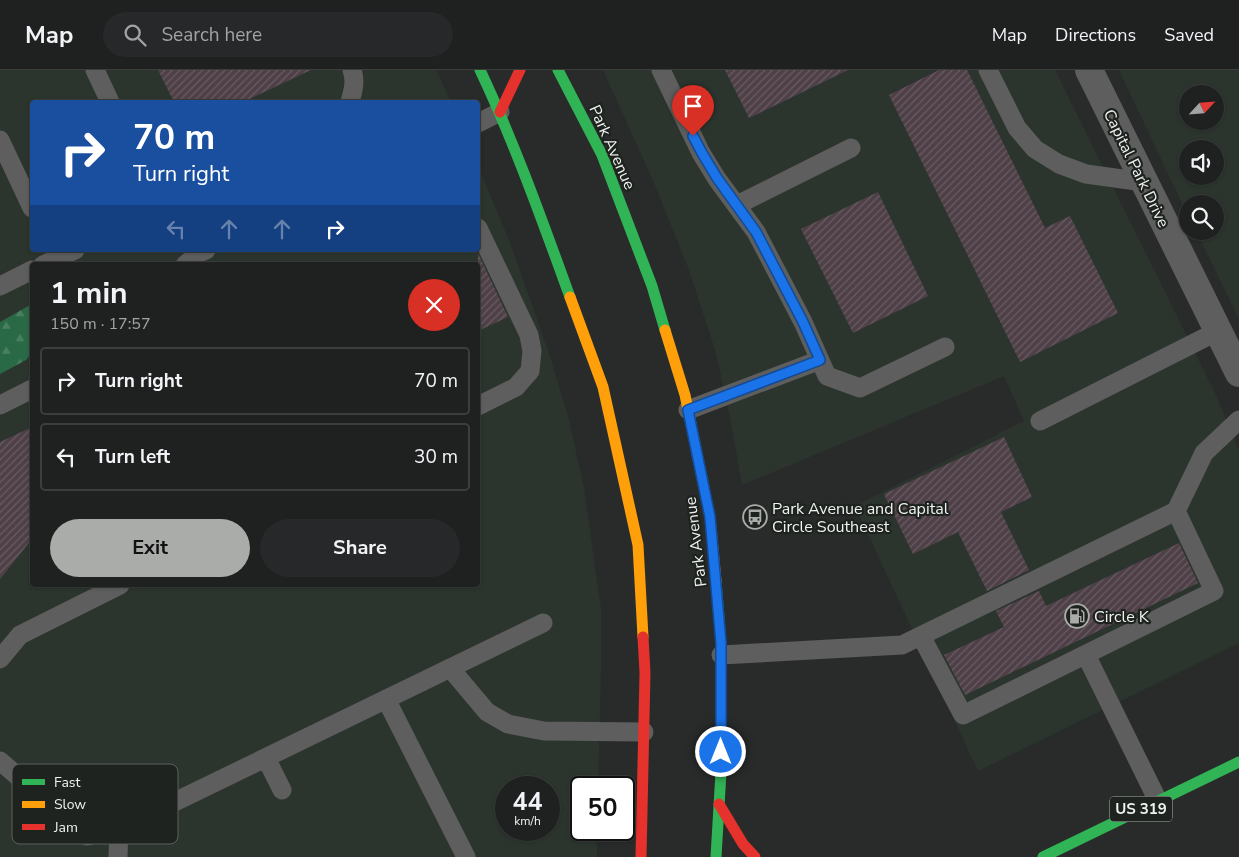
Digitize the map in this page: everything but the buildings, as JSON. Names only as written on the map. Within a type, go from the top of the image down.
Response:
[{"type":"main road","points":[[480,70],[500,112],[537,206],[603,387],[638,545],[645,673],[641,857]]},
{"type":"main road","points":[[500,112],[520,70]]},
{"type":"main road","name":"Park Avenue","points":[[566,73],[602,155],[652,286],[685,394],[710,517],[722,655],[721,772],[716,857]]},
{"type":"main road","name":"US 319","points":[[1043,857],[1239,762]]},
{"type":"main road","points":[[719,804],[743,844],[755,857]]},
{"type":"street","name":"Capital Park Drive","points":[[1089,70],[1239,373]]},
{"type":"lane","points":[[95,70],[109,100]]},
{"type":"lane","points":[[351,100],[354,91],[352,70]]},
{"type":"lane","points":[[661,70],[702,153],[717,178],[756,232],[803,322],[827,376],[860,388],[945,347]]},
{"type":"lane","points":[[988,70],[1017,128],[1035,149],[1059,164],[1086,174],[1144,182]]},
{"type":"lane","points":[[480,122],[500,112]]},
{"type":"lane","points":[[0,140],[30,204]]},
{"type":"lane","points":[[737,205],[851,148]]},
{"type":"lane","points":[[480,232],[529,335],[532,351],[530,371],[516,387],[480,405]]},
{"type":"lane","points":[[51,258],[68,252]]},
{"type":"lane","points":[[188,262],[201,252]]},
{"type":"lane","points":[[0,286],[30,271]]},
{"type":"lane","points":[[1040,420],[1218,331]]},
{"type":"lane","points":[[688,410],[820,360]]},
{"type":"lane","points":[[0,406],[30,390]]},
{"type":"lane","points":[[722,655],[902,645],[1176,511],[1204,454],[1239,420]]},
{"type":"lane","points":[[921,636],[963,715],[1214,591],[1176,511]]},
{"type":"lane","points":[[0,659],[20,635],[116,587]]},
{"type":"lane","points":[[178,801],[543,623]]},
{"type":"lane","points":[[1086,654],[1158,801]]},
{"type":"lane","points":[[450,668],[487,712],[508,724],[544,731],[644,732]]},
{"type":"lane","points":[[386,699],[466,857]]},
{"type":"lane","points":[[266,758],[282,790]]},
{"type":"lane","points":[[0,762],[12,772]]},
{"type":"lane","points":[[118,844],[118,857]]},
{"type":"shaded area","points":[[0,70],[436,70],[450,100],[30,100],[30,252],[480,252],[480,171],[509,240],[548,350],[568,416],[584,488],[601,609],[598,776],[570,776],[570,841],[597,841],[597,857],[0,857]]},
{"type":"shaded area","points":[[603,70],[1055,70],[1216,395],[1239,450],[1239,643],[978,771],[855,506],[1024,421],[1004,376],[742,485],[716,353],[689,270],[652,178]]},
{"type":"shaded area","points":[[1119,70],[1239,70],[1239,319],[1200,240],[1224,240],[1224,195],[1179,195],[1179,197]]},
{"type":"green space","points":[[30,305],[30,355],[26,360],[0,374],[0,322]]},
{"type":"traffic: fast","points":[[480,70],[516,154],[570,297]]},
{"type":"traffic: fast","points":[[558,70],[602,155],[652,286],[665,330]]},
{"type":"traffic: fast","points":[[716,581],[721,643],[721,772],[716,857]]},
{"type":"traffic: fast","points":[[1043,857],[1239,762]]},
{"type":"traffic: slow","points":[[570,297],[603,387],[638,545],[643,637]]},
{"type":"traffic: slow","points":[[665,330],[685,395],[710,517],[716,581]]},
{"type":"traffic: jam","points":[[500,112],[520,70]]},
{"type":"traffic: jam","points":[[641,857],[645,673],[643,637]]},
{"type":"traffic: jam","points":[[719,804],[743,844],[755,857]]},
{"type":"place","name":"Park Avenue and Capital Circle Southeast","points":[[755,517]]},
{"type":"place","name":"Circle K","points":[[1077,616]]},
{"type":"route","points":[[693,136],[717,178],[756,232],[803,322],[820,360],[688,410],[710,517],[721,643],[721,752]]}]
